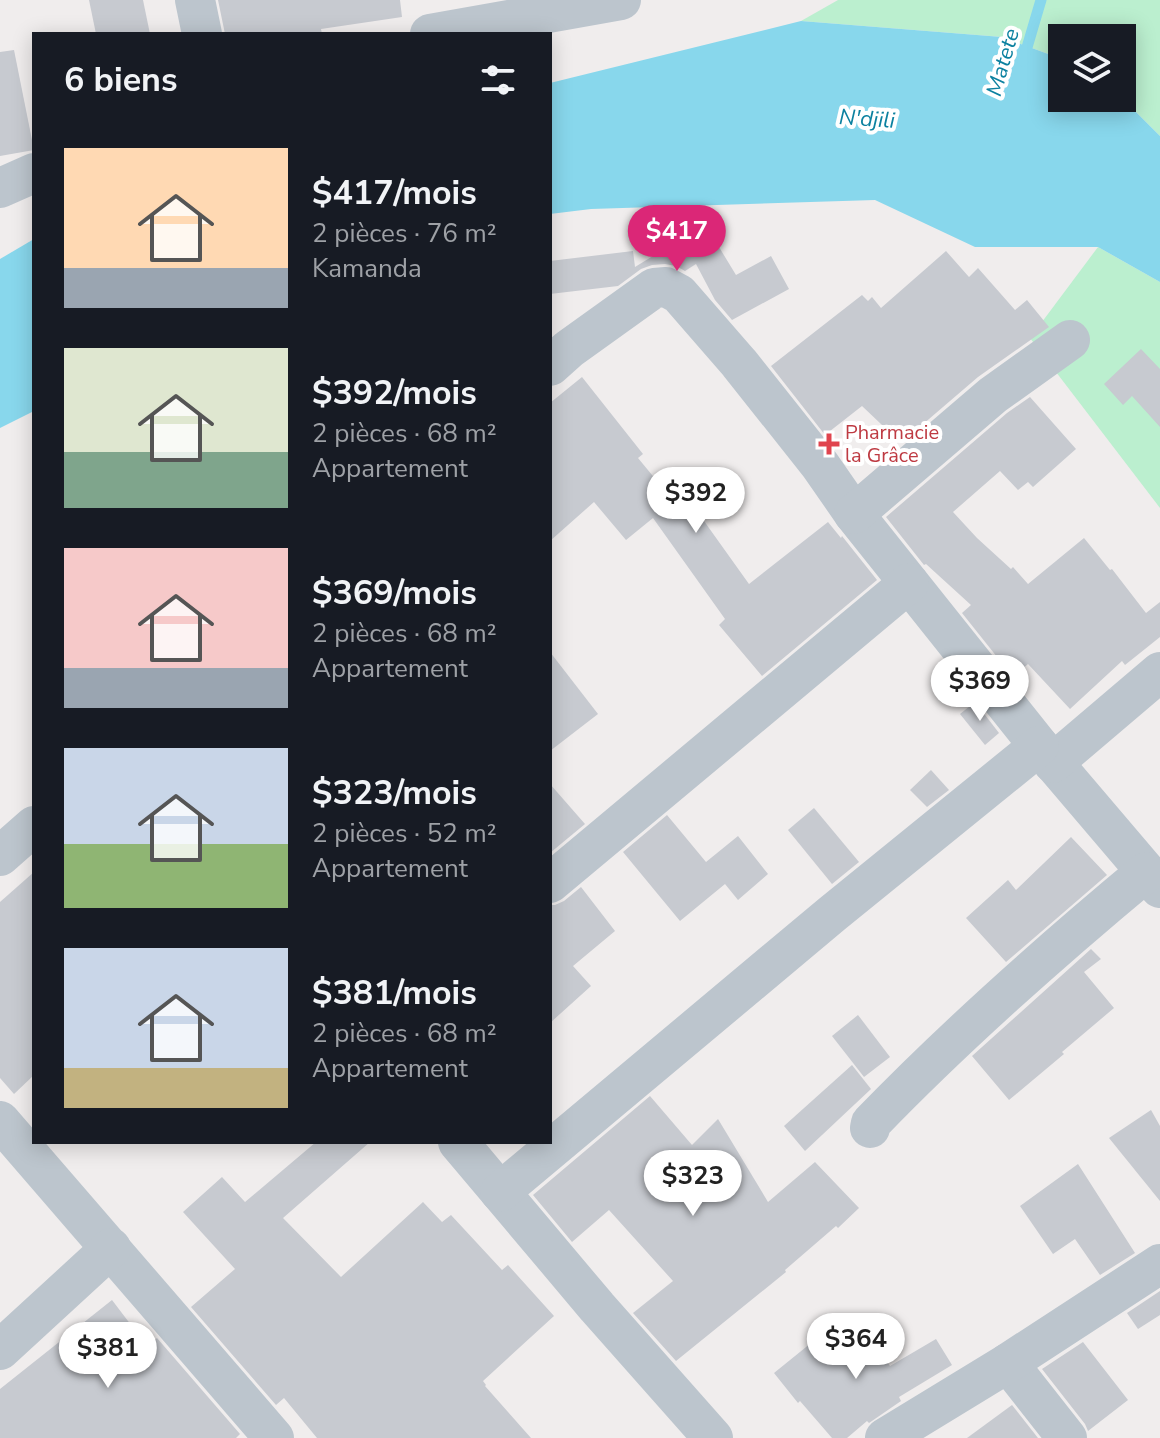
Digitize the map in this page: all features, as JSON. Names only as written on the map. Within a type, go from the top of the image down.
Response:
[{"type":"street","points":[[195,0],[202,32]]},
{"type":"street","points":[[434,32],[472,13],[621,0]]},
{"type":"street","points":[[0,188],[32,174]]},
{"type":"street","points":[[552,364],[654,288],[666,287],[679,294],[739,363],[820,465],[854,514],[1046,754],[1153,880],[1031,970],[910,1083],[871,1123],[870,1128]]},
{"type":"street","points":[[854,514],[993,395],[1070,340]]},
{"type":"street","points":[[552,881],[909,583]]},
{"type":"street","points":[[500,1192],[832,914],[1160,672]]},
{"type":"street","points":[[0,856],[32,828]]},
{"type":"street","points":[[0,1121],[274,1438]]},
{"type":"street","points":[[460,1144],[713,1438]]},
{"type":"street","points":[[0,1350],[111,1248]]},
{"type":"street","points":[[885,1438],[1160,1264]]},
{"type":"street","points":[[1008,1363],[1067,1438]]},
{"type":"green space","points":[[838,0],[1160,0],[1160,136],[1136,112],[1136,24],[1048,24],[1048,54],[1002,37],[801,21]]},
{"type":"green space","points":[[1098,247],[1160,282],[1160,508],[1030,338]]},
{"type":"water","name":"N'djili","points":[[801,21],[1002,37],[1048,54],[1048,112],[1136,112],[1160,136],[1160,282],[1098,247],[975,247],[875,200],[591,209],[552,214],[552,83]]},
{"type":"water","points":[[32,240],[32,412],[0,428],[0,259]]},
{"type":"building","points":[[89,0],[143,0],[150,32],[96,32]]},
{"type":"building","points":[[218,0],[400,0],[402,17],[321,29],[322,32],[225,32]]},
{"type":"building","points":[[14,50],[32,150],[0,156],[0,52]]},
{"type":"building","points":[[705,224],[736,275],[771,256],[789,289],[732,320],[715,300],[696,264],[685,271],[665,264],[652,265],[618,286],[552,294],[552,261],[633,251],[635,267]]},
{"type":"building","points":[[946,251],[969,277],[978,268],[1015,310],[1027,300],[1049,327],[978,377],[901,443],[862,406],[825,435],[771,366],[862,295],[868,301],[872,297],[881,308]]},
{"type":"building","points":[[1141,349],[1160,369],[1160,427],[1132,396],[1123,405],[1104,384]]},
{"type":"building","points":[[582,377],[643,454],[638,458],[690,521],[699,514],[749,584],[828,522],[877,580],[762,676],[719,625],[725,619],[653,518],[626,540],[594,502],[552,539],[552,401]]},
{"type":"building","points":[[1030,397],[1076,449],[1033,487],[1028,482],[1018,490],[1000,471],[953,512],[1028,584],[1084,538],[1146,613],[1160,602],[1160,637],[1125,665],[1122,661],[1070,709],[1028,664],[1013,677],[962,613],[971,605],[924,565],[886,517],[1007,413]]},
{"type":"building","points":[[552,655],[598,714],[552,749]]},
{"type":"building","points":[[975,702],[999,733],[985,745],[960,714]]},
{"type":"building","points":[[931,770],[949,790],[927,807],[910,790]]},
{"type":"building","points":[[552,786],[585,824],[552,851]]},
{"type":"building","points":[[814,808],[859,862],[832,884],[788,830]]},
{"type":"building","points":[[667,815],[706,862],[738,836],[768,874],[738,900],[725,884],[680,921],[623,852]]},
{"type":"building","points":[[1071,837],[1107,875],[1006,962],[966,918],[1008,880],[1016,890]]},
{"type":"building","points":[[32,874],[32,1077],[14,1094],[0,1078],[0,902]]},
{"type":"building","points":[[581,887],[615,931],[573,966],[591,986],[552,1021],[552,905],[564,901]]},
{"type":"building","points":[[1091,949],[1101,959],[1084,972],[1114,1008],[1009,1100],[972,1056]]},
{"type":"building","points":[[858,1015],[890,1057],[864,1077],[832,1036]]},
{"type":"building","points":[[852,1065],[871,1089],[805,1151],[784,1126]]},
{"type":"building","points":[[650,1096],[692,1145],[718,1119],[768,1202],[815,1162],[859,1208],[676,1361],[633,1313],[673,1281],[609,1210],[572,1242],[533,1195]]},
{"type":"building","points":[[1151,1110],[1160,1126],[1160,1201],[1109,1138]]},
{"type":"building","points":[[314,1144],[368,1144],[283,1218],[341,1277],[423,1202],[442,1222],[451,1215],[502,1270],[508,1265],[554,1316],[483,1381],[531,1438],[317,1438],[284,1398],[276,1405],[191,1307],[235,1269],[183,1212],[222,1177],[245,1202]]},
{"type":"building","points":[[1078,1164],[1135,1253],[1100,1275],[1075,1239],[1053,1254],[1020,1206]]},
{"type":"building","points":[[1160,1291],[1160,1315],[1138,1329],[1127,1313]]},
{"type":"building","points":[[112,1300],[147,1346],[157,1338],[240,1434],[236,1438],[0,1438],[0,1389]]},
{"type":"building","points":[[864,1328],[890,1366],[936,1339],[952,1365],[899,1397],[901,1401],[869,1423],[867,1421],[847,1438],[832,1438],[774,1373],[816,1339],[827,1355]]},
{"type":"building","points":[[1083,1342],[1128,1400],[1088,1431],[1042,1369]]},
{"type":"building","points":[[1012,1405],[1038,1438],[967,1438]]},
{"type":"waterway","name":"Matete","points":[[1023,61],[1041,0]]},
{"type":"place","name":"Pharmacie la Grâce","points":[[829,444]]}]
